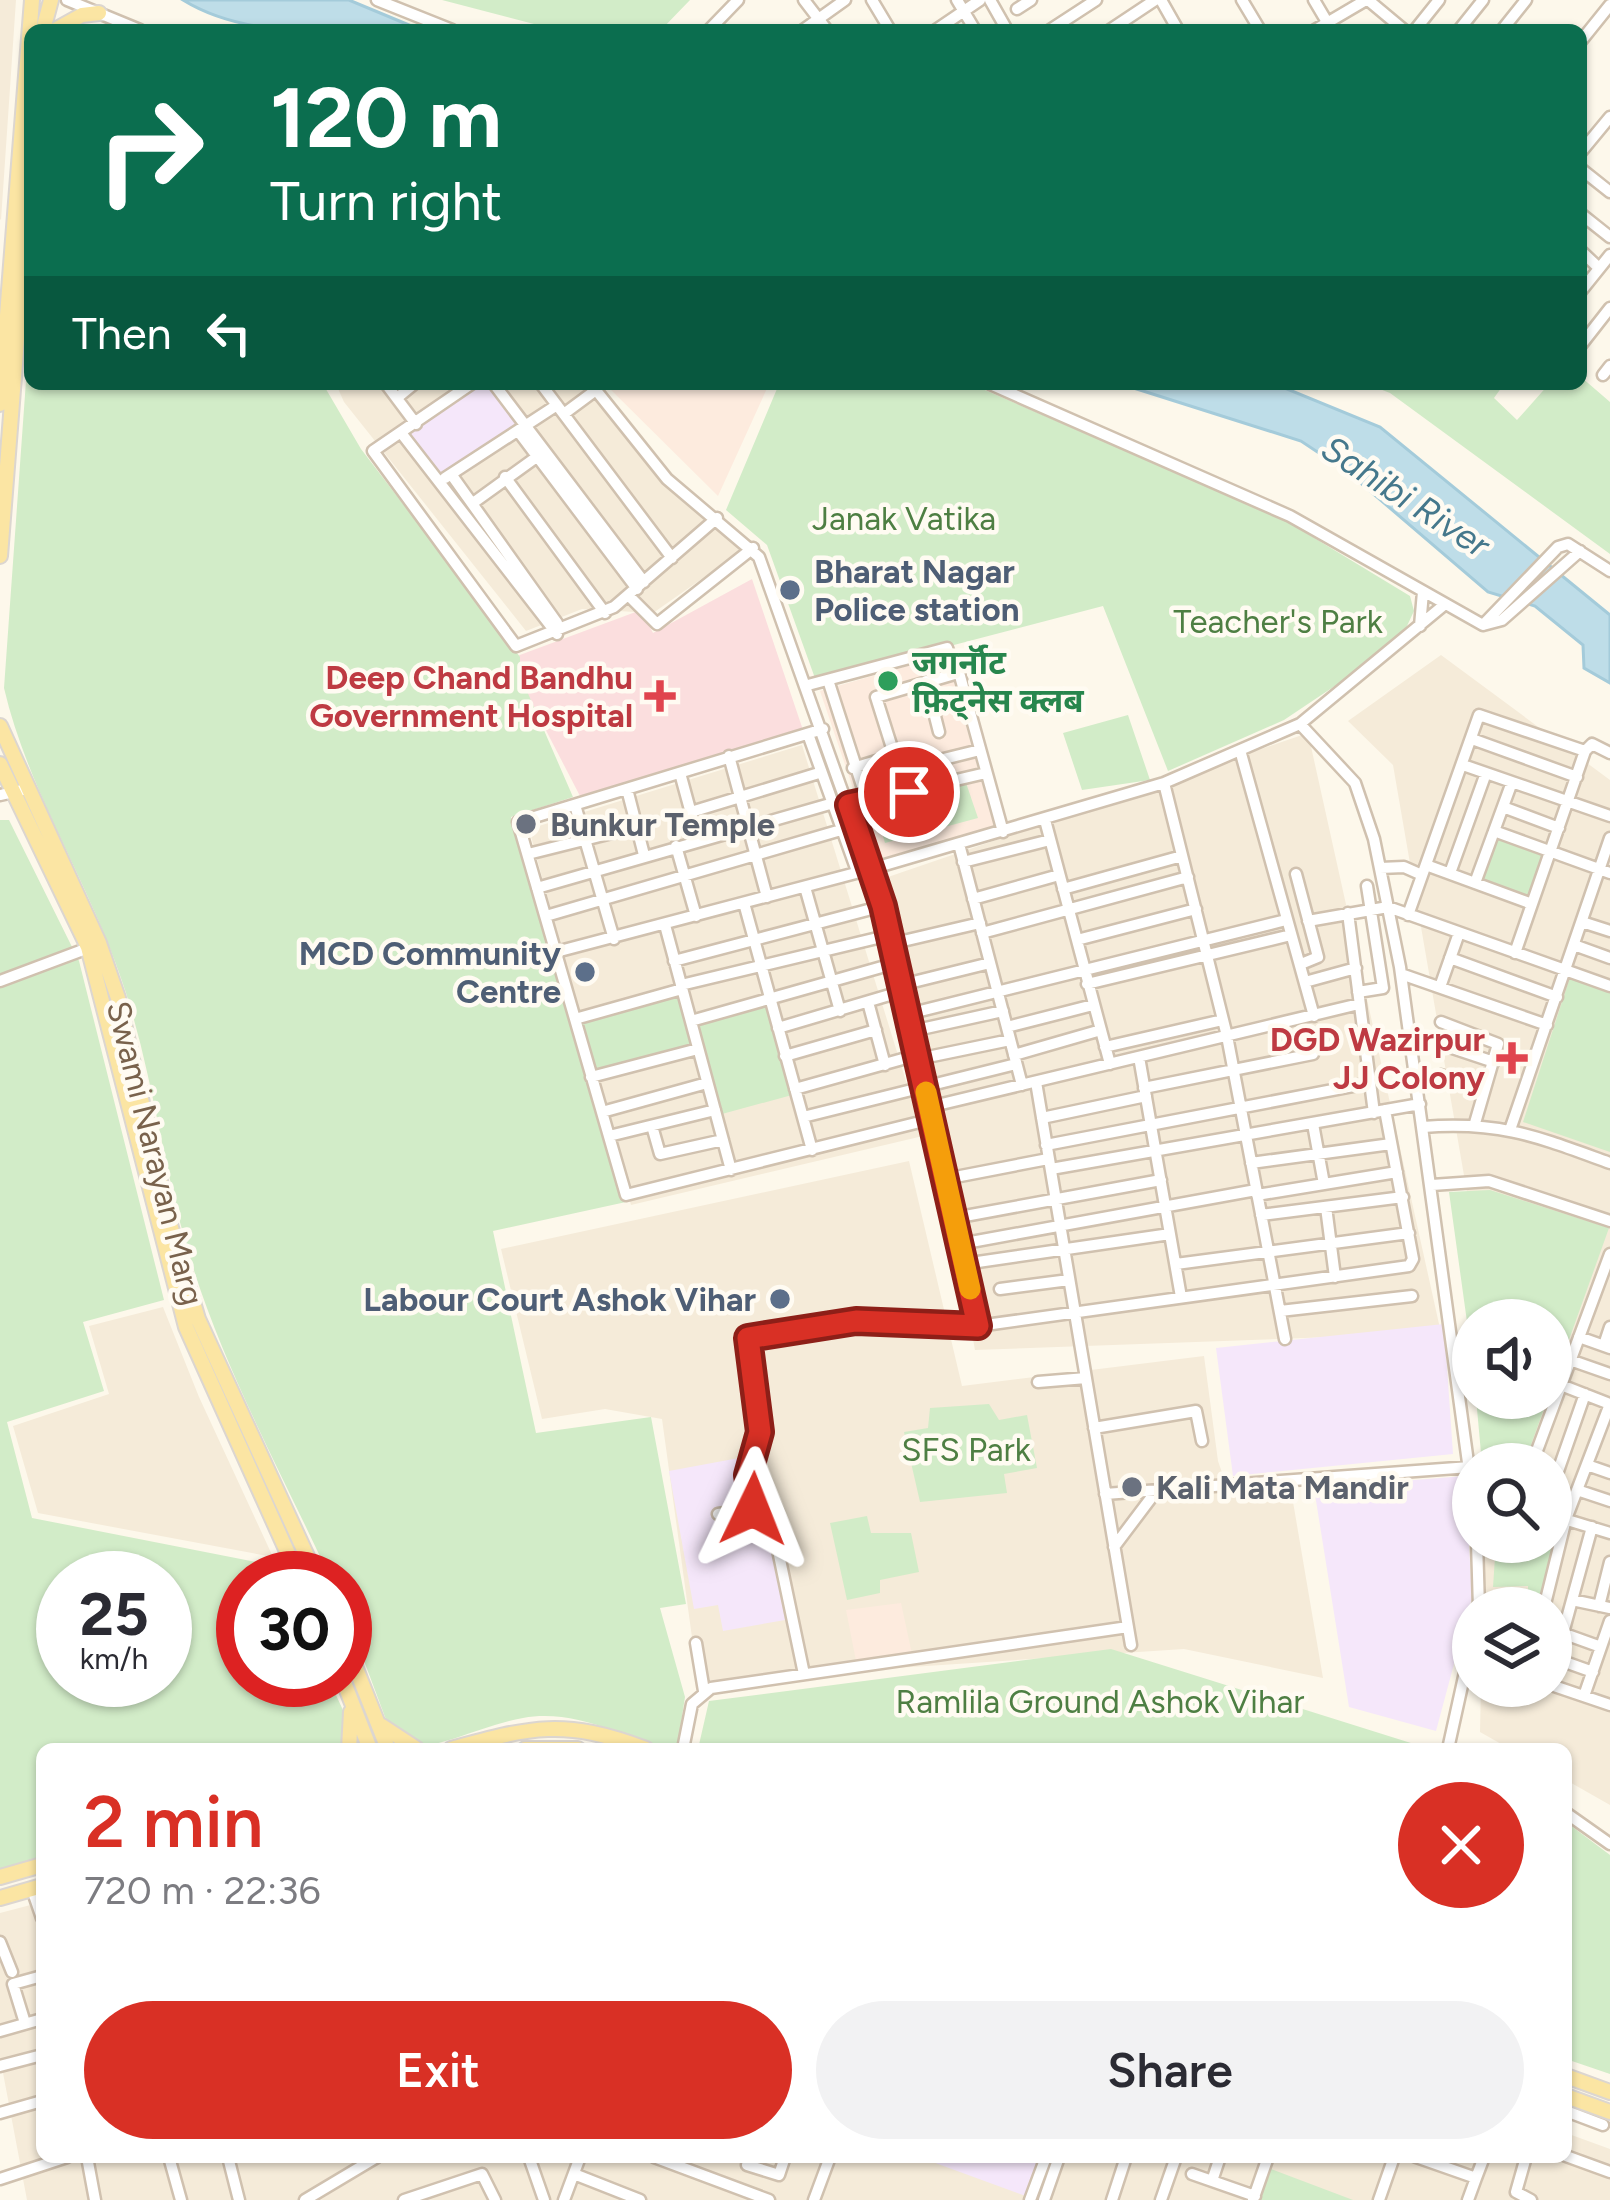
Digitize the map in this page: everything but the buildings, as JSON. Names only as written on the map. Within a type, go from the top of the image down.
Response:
[{"type":"main road","points":[[66,24],[99,13]]},
{"type":"main road","points":[[0,404],[24,98]]},
{"type":"main road","points":[[0,556],[13,232],[24,193]]},
{"type":"main road","name":"Swami Narayan Marg","points":[[0,726],[14,792]]},
{"type":"main road","name":"Swami Narayan Marg","points":[[0,764],[94,945],[198,1319],[305,1551]]},
{"type":"main road","name":"Swami Narayan Marg","points":[[94,945],[186,1327],[286,1551]]},
{"type":"main road","points":[[372,1706],[386,1743]]},
{"type":"main road","points":[[349,1743],[351,1707]]},
{"type":"main road","points":[[354,1707],[368,1743]]},
{"type":"main road","points":[[379,1723],[408,1743]]},
{"type":"main road","points":[[474,1743],[545,1725],[591,1731],[628,1743]]},
{"type":"main road","points":[[0,1877],[36,1867]]},
{"type":"main road","points":[[0,1898],[36,1887]]},
{"type":"main road","points":[[1572,2078],[1610,2092]]},
{"type":"main road","points":[[1572,2099],[1608,2119]]},
{"type":"street","points":[[67,0],[126,24]]},
{"type":"street","points":[[377,0],[437,24]]},
{"type":"street","points":[[715,24],[738,0]]},
{"type":"street","points":[[804,0],[823,24]]},
{"type":"street","points":[[825,24],[844,0]]},
{"type":"street","points":[[961,5],[980,0]]},
{"type":"street","points":[[1017,9],[1031,0]]},
{"type":"street","points":[[1059,24],[1096,0]]},
{"type":"street","points":[[1118,24],[1158,0]]},
{"type":"street","points":[[1314,0],[1327,22]]},
{"type":"street","points":[[1420,24],[1439,0]]},
{"type":"street","points":[[1464,24],[1484,0]]},
{"type":"street","points":[[1507,24],[1526,0]]},
{"type":"street","points":[[1587,34],[1610,6],[1603,0]]},
{"type":"street","points":[[1324,24],[1360,2],[1395,24]]},
{"type":"street","points":[[1131,16],[1136,24]]},
{"type":"street","points":[[1587,145],[1610,116]]},
{"type":"street","points":[[1605,188],[1610,171]]},
{"type":"street","points":[[1587,283],[1610,255]]},
{"type":"street","points":[[1587,257],[1599,268]]},
{"type":"street","points":[[1587,337],[1610,308]]},
{"type":"street","points":[[391,390],[416,424]]},
{"type":"street","points":[[397,398],[407,390]]},
{"type":"street","points":[[402,434],[463,390]]},
{"type":"street","points":[[498,390],[657,624],[753,548]]},
{"type":"street","points":[[546,390],[672,558]]},
{"type":"street","points":[[447,477],[590,390]]},
{"type":"street","points":[[596,390],[667,479],[753,548],[838,772],[864,870]]},
{"type":"street","points":[[1004,390],[1290,516],[1444,605],[1490,622]]},
{"type":"street","points":[[560,632],[473,503],[394,431],[374,453],[516,646],[560,632],[605,613],[717,518]]},
{"type":"street","points":[[473,503],[540,455]]},
{"type":"street","points":[[447,477],[560,632]]},
{"type":"street","points":[[505,477],[605,613]]},
{"type":"street","points":[[1490,622],[1558,547],[1610,571]]},
{"type":"street","points":[[1490,622],[1575,552]]},
{"type":"street","points":[[1420,626],[1423,592]]},
{"type":"street","points":[[556,952],[805,887],[1165,783],[1300,724],[1444,605]]},
{"type":"street","points":[[808,685],[947,648],[1003,832]]},
{"type":"street","points":[[868,669],[906,791]]},
{"type":"street","points":[[877,696],[956,673]]},
{"type":"street","points":[[828,680],[866,798]]},
{"type":"street","points":[[926,681],[939,732]]},
{"type":"street","points":[[1408,915],[1480,714],[1586,751]]},
{"type":"street","points":[[1300,724],[1355,783],[1379,868],[1401,974],[1467,1443]]},
{"type":"street","points":[[823,729],[518,820],[626,1196],[812,1150],[1022,1085],[1314,1016],[1383,988],[1367,886]]},
{"type":"street","points":[[808,734],[841,830],[883,906],[978,1326]]},
{"type":"street","points":[[1472,740],[1576,777]]},
{"type":"street","points":[[1515,952],[1586,751],[1592,744],[1610,753]]},
{"type":"street","points":[[901,771],[980,750]]},
{"type":"street","points":[[1240,750],[1314,1016]]},
{"type":"street","points":[[729,756],[767,897]]},
{"type":"street","points":[[838,772],[893,756]]},
{"type":"street","points":[[1463,765],[1610,816]]},
{"type":"street","points":[[680,772],[698,839]]},
{"type":"street","points":[[849,805],[986,772]]},
{"type":"street","points":[[691,812],[819,773]]},
{"type":"street","points":[[1450,874],[1486,773]]},
{"type":"street","points":[[1475,883],[1512,782]]},
{"type":"street","points":[[1165,783],[1227,1036],[1285,1339]]},
{"type":"street","points":[[627,789],[644,855]]},
{"type":"street","points":[[537,888],[830,804]]},
{"type":"street","points":[[575,805],[614,939]]},
{"type":"street","points":[[1503,807],[1558,828]]},
{"type":"street","points":[[1045,820],[1110,1064]]},
{"type":"street","points":[[528,854],[636,827]]},
{"type":"street","points":[[546,916],[841,830]]},
{"type":"street","points":[[1494,831],[1605,872]]},
{"type":"street","points":[[963,862],[1050,840]]},
{"type":"street","points":[[1510,1127],[1582,922],[1605,872],[1609,843]]},
{"type":"street","points":[[959,844],[1022,1085]]},
{"type":"street","points":[[676,846],[696,916]]},
{"type":"street","points":[[1063,889],[1182,856]]},
{"type":"street","points":[[1379,868],[1450,874],[1532,904]]},
{"type":"street","points":[[1296,874],[1318,957],[1301,964]]},
{"type":"street","points":[[973,899],[1059,875]]},
{"type":"street","points":[[903,941],[1069,910],[1188,877]]},
{"type":"street","points":[[805,887],[840,1011]]},
{"type":"street","points":[[744,903],[812,1150]]},
{"type":"street","points":[[674,961],[883,906]]},
{"type":"street","points":[[1308,921],[1388,907],[1610,986]]},
{"type":"street","points":[[1077,940],[1196,909]]},
{"type":"street","points":[[718,1514],[753,1509],[748,1475],[760,1432],[748,1338],[856,1321],[978,1326],[1409,1266],[1413,1259],[1403,1197],[1391,1144],[1369,1083],[1348,913]]},
{"type":"street","points":[[1086,979],[1286,920]]},
{"type":"street","points":[[1582,922],[1610,931]]},
{"type":"street","points":[[664,925],[731,1170]]},
{"type":"street","points":[[1440,988],[1459,933]]},
{"type":"street","points":[[575,1019],[681,987],[890,935]]},
{"type":"street","points":[[908,1014],[1208,959],[1292,935]]},
{"type":"street","points":[[0,981],[94,945]]},
{"type":"street","points":[[1574,945],[1610,958]]},
{"type":"street","points":[[1450,958],[1557,997]]},
{"type":"street","points":[[778,1028],[990,963]]},
{"type":"street","points":[[691,1021],[896,964]]},
{"type":"street","points":[[1305,982],[1356,968]]},
{"type":"street","points":[[1401,974],[1546,1025]]},
{"type":"street","points":[[868,1002],[885,1065]]},
{"type":"street","points":[[795,1090],[1008,1033],[1093,1005]]},
{"type":"street","points":[[912,1031],[1003,1011]]},
{"type":"street","points":[[1105,1046],[1223,1020]]},
{"type":"street","points":[[1441,1022],[1497,1042],[1475,1123]]},
{"type":"street","points":[[785,1056],[876,1030]]},
{"type":"street","points":[[802,1117],[1015,1060],[1101,1030]]},
{"type":"street","points":[[1443,1046],[1494,1062]]},
{"type":"street","points":[[592,1077],[698,1049]]},
{"type":"street","points":[[1042,1118],[1313,1054]]},
{"type":"street","points":[[1139,1057],[1181,1297]]},
{"type":"street","points":[[1442,1076],[1484,1090]]},
{"type":"street","points":[[1036,1082],[1131,1645]]},
{"type":"street","points":[[602,1112],[707,1083]]},
{"type":"street","points":[[1046,1145],[1369,1083]]},
{"type":"street","points":[[945,1179],[1156,1152],[1420,1104]]},
{"type":"street","points":[[608,1136],[715,1110]]},
{"type":"street","points":[[1312,1124],[1324,1184]]},
{"type":"street","points":[[652,1126],[660,1154],[723,1140]]},
{"type":"street","points":[[1423,1126],[1510,1127],[1610,1163]]},
{"type":"street","points":[[1251,1163],[1391,1144]]},
{"type":"street","points":[[960,1244],[1396,1172]]},
{"type":"street","points":[[954,1218],[1161,1180]]},
{"type":"street","points":[[1432,1185],[1489,1181],[1610,1221]]},
{"type":"street","points":[[1261,1215],[1403,1197]]},
{"type":"street","points":[[1326,1207],[1335,1277]]},
{"type":"street","points":[[1175,1264],[1409,1233]]},
{"type":"street","points":[[964,1264],[1170,1234]]},
{"type":"street","points":[[1572,1355],[1610,1254]]},
{"type":"street","points":[[1000,1289],[1069,1280]]},
{"type":"street","points":[[1280,1312],[1412,1296]]},
{"type":"street","points":[[1579,1337],[1607,1347],[1610,1327]]},
{"type":"street","points":[[1572,1361],[1610,1374]]},
{"type":"street","points":[[1038,1382],[1086,1378]]},
{"type":"street","points":[[1572,1389],[1610,1404],[1572,1503]]},
{"type":"street","points":[[1568,1443],[1585,1394]]},
{"type":"street","points":[[1094,1428],[1196,1411],[1202,1441]]},
{"type":"street","points":[[1587,1465],[1610,1473]]},
{"type":"street","points":[[1106,1494],[1452,1468]]},
{"type":"street","points":[[1114,1547],[1157,1490]]},
{"type":"street","points":[[1577,1490],[1610,1501]]},
{"type":"street","points":[[766,1493],[804,1674]]},
{"type":"street","points":[[1572,1521],[1610,1533]]},
{"type":"street","points":[[1592,1528],[1573,1600],[1604,1607],[1610,1562]]},
{"type":"street","points":[[1584,1696],[1610,1621]]},
{"type":"street","points":[[684,1743],[689,1712],[704,1691],[1128,1628]]},
{"type":"street","points":[[1572,1636],[1601,1646]]},
{"type":"street","points":[[696,1643],[704,1691]]},
{"type":"street","points":[[1572,1664],[1593,1672]]},
{"type":"street","points":[[1572,1692],[1610,1704]]},
{"type":"street","points":[[1450,1743],[1458,1707]]},
{"type":"street","points":[[1572,1817],[1610,1844]]},
{"type":"street","points":[[0,1942],[12,1972]]},
{"type":"street","points":[[25,2023],[13,1984],[36,1978]]},
{"type":"street","points":[[0,2031],[36,2022]]},
{"type":"street","points":[[0,2066],[36,2057]]},
{"type":"street","points":[[0,2113],[36,2103]]},
{"type":"street","points":[[1572,2112],[1608,2119]]},
{"type":"street","points":[[1572,2158],[1610,2172]]},
{"type":"street","points":[[0,2180],[50,2163]]},
{"type":"street","points":[[88,2163],[95,2200]]},
{"type":"street","points":[[171,2163],[181,2200]]},
{"type":"street","points":[[230,2163],[239,2200]]},
{"type":"street","points":[[304,2200],[367,2163]]},
{"type":"street","points":[[531,2163],[544,2200]]},
{"type":"street","points":[[564,2200],[578,2163]]},
{"type":"street","points":[[676,2163],[769,2200]]},
{"type":"street","points":[[739,2188],[747,2163]]},
{"type":"street","points":[[752,2163],[779,2175],[782,2163]]},
{"type":"street","points":[[814,2200],[828,2163]]},
{"type":"street","points":[[1030,2200],[1044,2163]]},
{"type":"street","points":[[1044,2200],[1057,2163]]},
{"type":"street","points":[[1112,2200],[1124,2163]]},
{"type":"street","points":[[1161,2200],[1174,2163]]},
{"type":"street","points":[[1212,2181],[1218,2163]]},
{"type":"street","points":[[1192,2174],[1254,2198],[1266,2163]]},
{"type":"street","points":[[1379,2200],[1392,2163]]},
{"type":"street","points":[[1436,2163],[1477,2178]]},
{"type":"street","points":[[1468,2200],[1482,2163]]},
{"type":"street","points":[[1524,2163],[1516,2191],[1531,2200]]},
{"type":"street","points":[[404,2200],[482,2174],[495,2200]]},
{"type":"street","points":[[574,2174],[640,2200]]},
{"type":"shaded area","points":[[0,0],[16,0],[1,220],[0,219]]},
{"type":"shaded area","points":[[339,390],[586,390],[743,550],[653,613],[582,609],[526,631]]},
{"type":"shaded area","points":[[470,390],[491,390],[517,425],[440,480],[408,435]]},
{"type":"shaded area","points":[[611,390],[766,390],[718,496]]},
{"type":"shaded area","name":"Deep Chand Bandhu Government Hospital","points":[[752,579],[804,733],[580,796],[509,659],[641,610],[653,633]]},
{"type":"shaded area","points":[[946,655],[995,829],[877,859],[820,691]]},
{"type":"shaded area","points":[[1441,655],[1610,780],[1610,1805],[1572,1783],[1572,1743],[1499,1743],[1480,1732],[1481,1707],[1572,1707],[1572,1587],[1484,1587],[1484,1563],[1572,1563],[1572,1443],[1488,1443],[1488,1419],[1572,1419],[1572,1299],[1485,1299],[1393,765],[1348,721]]},
{"type":"shaded area","points":[[1308,733],[1441,1333],[975,1350],[888,877]]},
{"type":"shaded area","points":[[802,745],[923,1136],[631,1205],[529,829]]},
{"type":"shaded area","points":[[909,1161],[962,1386],[1204,1356],[1218,1461],[1230,1496],[1291,1490],[1323,1678],[1184,1649],[698,1681],[662,1419],[605,1409],[542,1419],[501,1249]]},
{"type":"shaded area","points":[[163,1307],[270,1551],[241,1551],[38,1513],[13,1426],[109,1394],[89,1326]]},
{"type":"shaded area","points":[[1444,1324],[1452,1454],[1233,1476],[1216,1348]]},
{"type":"shaded area","points":[[755,1455],[785,1620],[723,1631],[718,1605],[694,1609],[669,1471]]},
{"type":"shaded area","points":[[1452,1477],[1452,1563],[1470,1563],[1471,1587],[1452,1587],[1452,1671],[1436,1731],[1349,1707],[1314,1488]]},
{"type":"shaded area","points":[[901,1603],[912,1654],[856,1661],[846,1610]]},
{"type":"shaded area","points":[[36,1904],[36,2163],[1572,2163],[1572,2135],[1610,2149],[1610,2200],[27,2200],[0,2057],[0,1913]]},
{"type":"shaded area","points":[[935,2163],[1043,2163],[1031,2198]]},
{"type":"green space","points":[[442,0],[690,0],[667,24],[534,24]]},
{"type":"green space","points":[[1587,382],[1610,402],[1610,554],[1382,390],[1500,390],[1494,398],[1517,420],[1544,390],[1587,390]]},
{"type":"green space","points":[[25,390],[327,390],[361,449],[520,657],[520,675],[573,797],[511,817],[626,1202],[493,1231],[536,1433],[651,1417],[686,1604],[660,1608],[685,1697],[678,1743],[652,1743],[582,1721],[543,1716],[436,1743],[395,1743],[372,1682],[372,1551],[317,1551],[235,1376],[179,1219],[126,993],[15,728],[4,688]]},
{"type":"green space","name":"Janak Vatika","points":[[776,390],[985,390],[1283,519],[1410,596],[1414,611],[1399,643],[1284,720],[1168,771],[1103,606],[816,681],[767,545],[726,510]]},
{"type":"green space","points":[[1128,715],[1150,780],[1082,790],[1063,733]]},
{"type":"green space","points":[[964,777],[978,818],[885,843],[872,801]]},
{"type":"green space","points":[[0,820],[9,820],[79,961],[164,1300],[83,1322],[104,1391],[7,1422],[32,1518],[216,1554],[216,1707],[342,1707],[358,1743],[36,1743],[36,1860],[0,1870]]},
{"type":"green space","points":[[1494,835],[1547,853],[1532,900],[1478,882]]},
{"type":"green space","points":[[1570,977],[1610,991],[1610,1152],[1523,1122]]},
{"type":"green space","points":[[679,995],[693,1046],[594,1069],[580,1021]]},
{"type":"green space","points":[[767,1006],[792,1095],[722,1114],[697,1025]]},
{"type":"green space","points":[[1490,1190],[1609,1228],[1572,1331],[1572,1299],[1464,1299],[1449,1192]]},
{"type":"green space","name":"SFS Park","points":[[989,1404],[999,1420],[1027,1415],[1037,1468],[1004,1474],[1007,1493],[920,1502],[904,1432],[928,1428],[930,1408]]},
{"type":"green space","points":[[1478,1419],[1540,1419],[1532,1443],[1480,1443]]},
{"type":"green space","points":[[867,1516],[871,1533],[911,1533],[919,1572],[880,1580],[880,1593],[847,1600],[830,1523]]},
{"type":"green space","points":[[1495,1563],[1549,1563],[1544,1587],[1493,1587]]},
{"type":"green space","name":"Ramlila Ground Ashok Vihar","points":[[1111,1649],[1411,1743],[699,1743],[709,1701]]},
{"type":"green space","points":[[1572,1826],[1610,1855],[1610,2074],[1572,2061]]},
{"type":"green space","points":[[1271,2169],[1353,2200],[1260,2200]]},
{"type":"water","points":[[183,0],[349,0],[407,24],[248,24]]},
{"type":"water","name":"Sahibi River","points":[[1140,390],[1290,390],[1380,427],[1610,615],[1610,683],[1584,668],[1583,645],[1535,606],[1488,592],[1349,473],[1301,441]]},
{"type":"slow traffic","points":[[926,1092],[970,1289]]},
{"type":"place","name":"Bharat Nagar Police station","points":[[790,590]]},
{"type":"place","name":"जगर्नॉट फ़िट्नेस क्लब","points":[[888,681]]},
{"type":"place","name":"Deep Chand Bandhu Government Hospital","points":[[660,696]]},
{"type":"place","name":"Bunkur Temple","points":[[526,824]]},
{"type":"place","name":"MCD Community Centre","points":[[585,972]]},
{"type":"place","name":"DGD Wazirpur JJ Colony","points":[[1512,1058]]},
{"type":"place","name":"Labour Court Ashok Vihar","points":[[780,1299]]},
{"type":"place","name":"Kali Mata Mandir","points":[[1132,1487]]},
{"type":"route","points":[[753,1509],[748,1475],[760,1432],[748,1338],[856,1321],[978,1326],[883,906],[849,805],[909,792]]},
{"type":"park label","name":"Teacher's Park","points":[[1278,621]]}]
